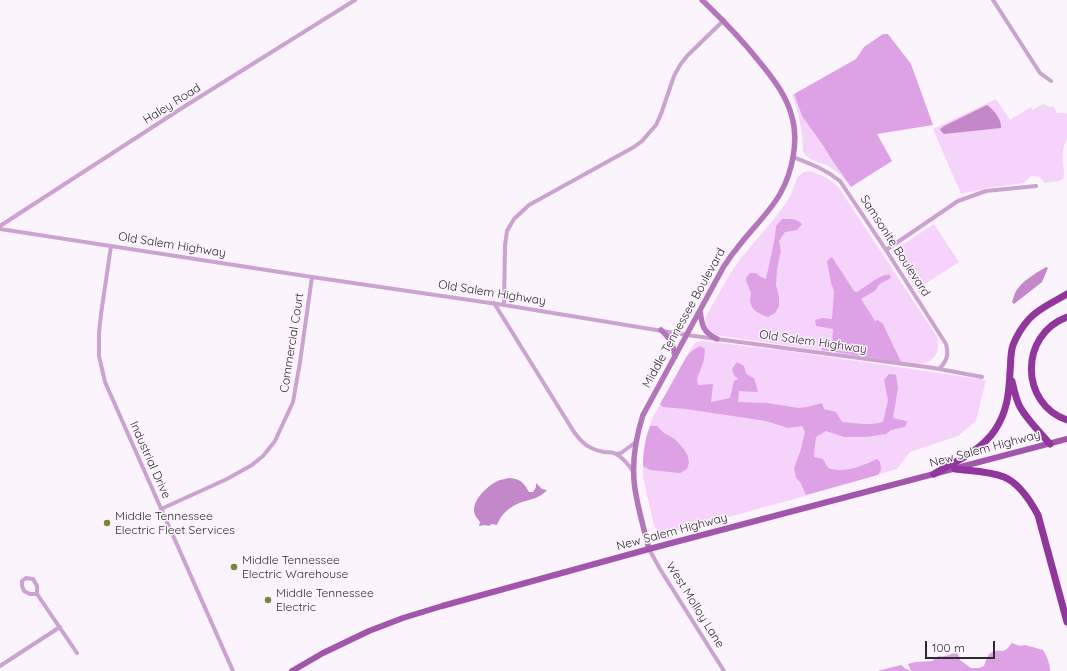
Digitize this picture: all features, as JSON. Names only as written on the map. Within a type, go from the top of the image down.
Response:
[{"type":"highway","points":[[934,474],[968,455],[984,444],[994,432],[1002,419],[1008,402],[1013,346],[1018,332],[1042,309],[1067,294]]},
{"type":"highway","points":[[1067,317],[1048,328],[1040,339],[1034,350],[1031,370],[1035,388],[1043,403],[1056,415],[1067,420]]},
{"type":"highway","points":[[1010,373],[1014,392],[1020,407],[1050,444]]},
{"type":"highway","points":[[955,469],[989,473],[1005,477],[1017,486],[1030,500],[1038,515],[1067,622]]},
{"type":"main road","name":"Middle Tennessee Boulevard","points":[[650,549],[635,489],[634,472],[634,456],[637,435],[643,416],[724,266],[734,251],[772,208],[781,193],[793,158],[795,138],[792,118],[785,98],[772,78],[749,48],[724,20],[702,0]]},
{"type":"main road","points":[[700,311],[704,329],[711,336],[717,339]]},
{"type":"main road","points":[[661,330],[670,339],[675,357]]},
{"type":"main road","name":"New Salem Highway","points":[[292,671],[347,641],[403,618],[542,578],[1067,439]]},
{"type":"street","name":"Haley Road","points":[[0,227],[177,112],[355,0]]},
{"type":"street","points":[[993,0],[1040,73],[1051,81]]},
{"type":"street","points":[[504,305],[505,245],[508,229],[514,219],[529,205],[634,147],[642,141],[656,125],[674,76],[680,65],[687,56],[724,20]]},
{"type":"street","name":"Samsonite Boulevard","points":[[793,158],[817,166],[840,180],[946,344],[948,353],[943,366],[939,369]]},
{"type":"street","points":[[886,250],[958,201],[986,191],[1036,186]]},
{"type":"street","name":"Old Salem Highway","points":[[0,227],[312,277],[494,303],[687,335],[939,369],[982,377]]},
{"type":"street","name":"Industrial Drive","points":[[111,246],[100,314],[99,333],[99,356],[105,382],[233,671]]},
{"type":"street","name":"Commercial Court","points":[[161,508],[226,479],[252,465],[263,456],[275,441],[293,402],[312,277]]},
{"type":"street","points":[[494,303],[581,441],[589,447],[597,450],[616,454],[622,458],[634,472]]},
{"type":"street","points":[[616,454],[621,453],[636,442]]},
{"type":"street","name":"West Molloy Lane","points":[[650,549],[660,569],[724,671]]},
{"type":"street","points":[[37,594],[30,594],[24,591],[22,581],[26,578],[33,579],[37,586],[37,594],[77,653]]},
{"type":"street","points":[[0,666],[60,627]]},
{"type":"shaded area","points":[[883,34],[888,34],[911,64],[933,125],[877,134],[892,161],[851,187],[802,116],[794,94],[856,59],[864,47]]},
{"type":"shaded area","points":[[794,94],[802,116],[851,187],[842,176],[833,169],[812,159],[803,152],[800,123],[792,95]]},
{"type":"shaded area","points":[[996,99],[1010,120],[1031,107],[1033,110],[1043,104],[1049,107],[1053,106],[1057,113],[1067,114],[1067,139],[1063,152],[1063,179],[1044,183],[1040,177],[1031,176],[1024,183],[988,188],[961,194],[933,129]]},
{"type":"shaded area","points":[[987,105],[997,115],[1001,128],[944,134],[941,131],[940,129],[944,126]]},
{"type":"shaded area","points":[[808,171],[825,177],[839,188],[937,337],[937,352],[928,362],[913,364],[722,336],[709,331],[706,326],[705,318],[730,274],[741,258],[784,206],[791,195],[797,178],[802,173]]},
{"type":"shaded area","points":[[782,219],[795,220],[802,224],[797,230],[785,232],[779,241],[781,251],[777,269],[776,285],[779,297],[779,306],[775,313],[768,317],[756,312],[752,307],[750,300],[751,294],[746,278],[750,273],[756,273],[766,279],[776,226]]},
{"type":"shaded area","points":[[934,224],[959,262],[920,287],[925,296],[922,298],[897,258],[896,253],[902,245]]},
{"type":"shaded area","points":[[832,257],[854,291],[857,292],[878,278],[890,275],[891,278],[881,283],[876,290],[861,299],[875,321],[878,320],[883,324],[901,362],[822,350],[822,348],[832,345],[833,329],[816,326],[815,320],[823,318],[832,319],[834,291],[827,261]]},
{"type":"shaded area","points":[[1046,267],[1048,268],[1042,282],[1014,304],[1012,302],[1017,289],[1029,278]]},
{"type":"shaded area","points":[[703,341],[788,351],[986,380],[976,421],[958,436],[910,452],[897,469],[666,534],[659,533],[654,526],[643,477],[643,458],[647,435],[652,419],[690,350],[696,342]]},
{"type":"shaded area","points":[[700,346],[705,349],[704,360],[697,379],[698,385],[713,384],[711,402],[730,398],[734,381],[738,379],[734,375],[732,369],[737,362],[744,366],[746,374],[754,378],[758,392],[739,391],[738,402],[767,403],[799,408],[822,403],[824,409],[836,412],[842,422],[873,424],[883,422],[888,400],[884,380],[889,374],[896,375],[898,388],[893,418],[907,422],[905,427],[891,430],[886,434],[866,437],[844,437],[826,431],[816,437],[814,457],[823,459],[828,468],[834,470],[847,470],[859,467],[877,459],[880,462],[881,470],[878,475],[806,495],[800,482],[796,478],[794,468],[805,432],[802,426],[788,428],[766,421],[663,407],[660,404],[687,356]]},
{"type":"shaded area","points":[[650,426],[657,426],[664,433],[675,439],[683,448],[688,456],[689,463],[687,469],[680,473],[650,470],[643,466],[643,456]]},
{"type":"shaded area","points":[[509,478],[516,479],[521,482],[529,492],[533,492],[536,487],[536,483],[542,489],[547,490],[539,497],[510,508],[501,517],[497,525],[492,524],[489,526],[479,526],[480,522],[475,515],[474,506],[482,492],[496,482]]},
{"type":"shaded area","points":[[1012,643],[1043,650],[1048,660],[1050,671],[911,671],[908,664],[932,661],[939,656],[957,653],[960,660],[971,668],[979,668],[984,666],[991,653],[995,651],[1004,651]]},
{"type":"shaded area","points":[[901,665],[911,671],[877,671]]},
{"type":"place","name":"Middle Tennessee Electric Fleet Services","points":[[107,523]]},
{"type":"place","name":"Middle Tennessee Electric Warehouse","points":[[234,567]]},
{"type":"place","name":"Middle Tennessee Electric","points":[[268,600]]}]
